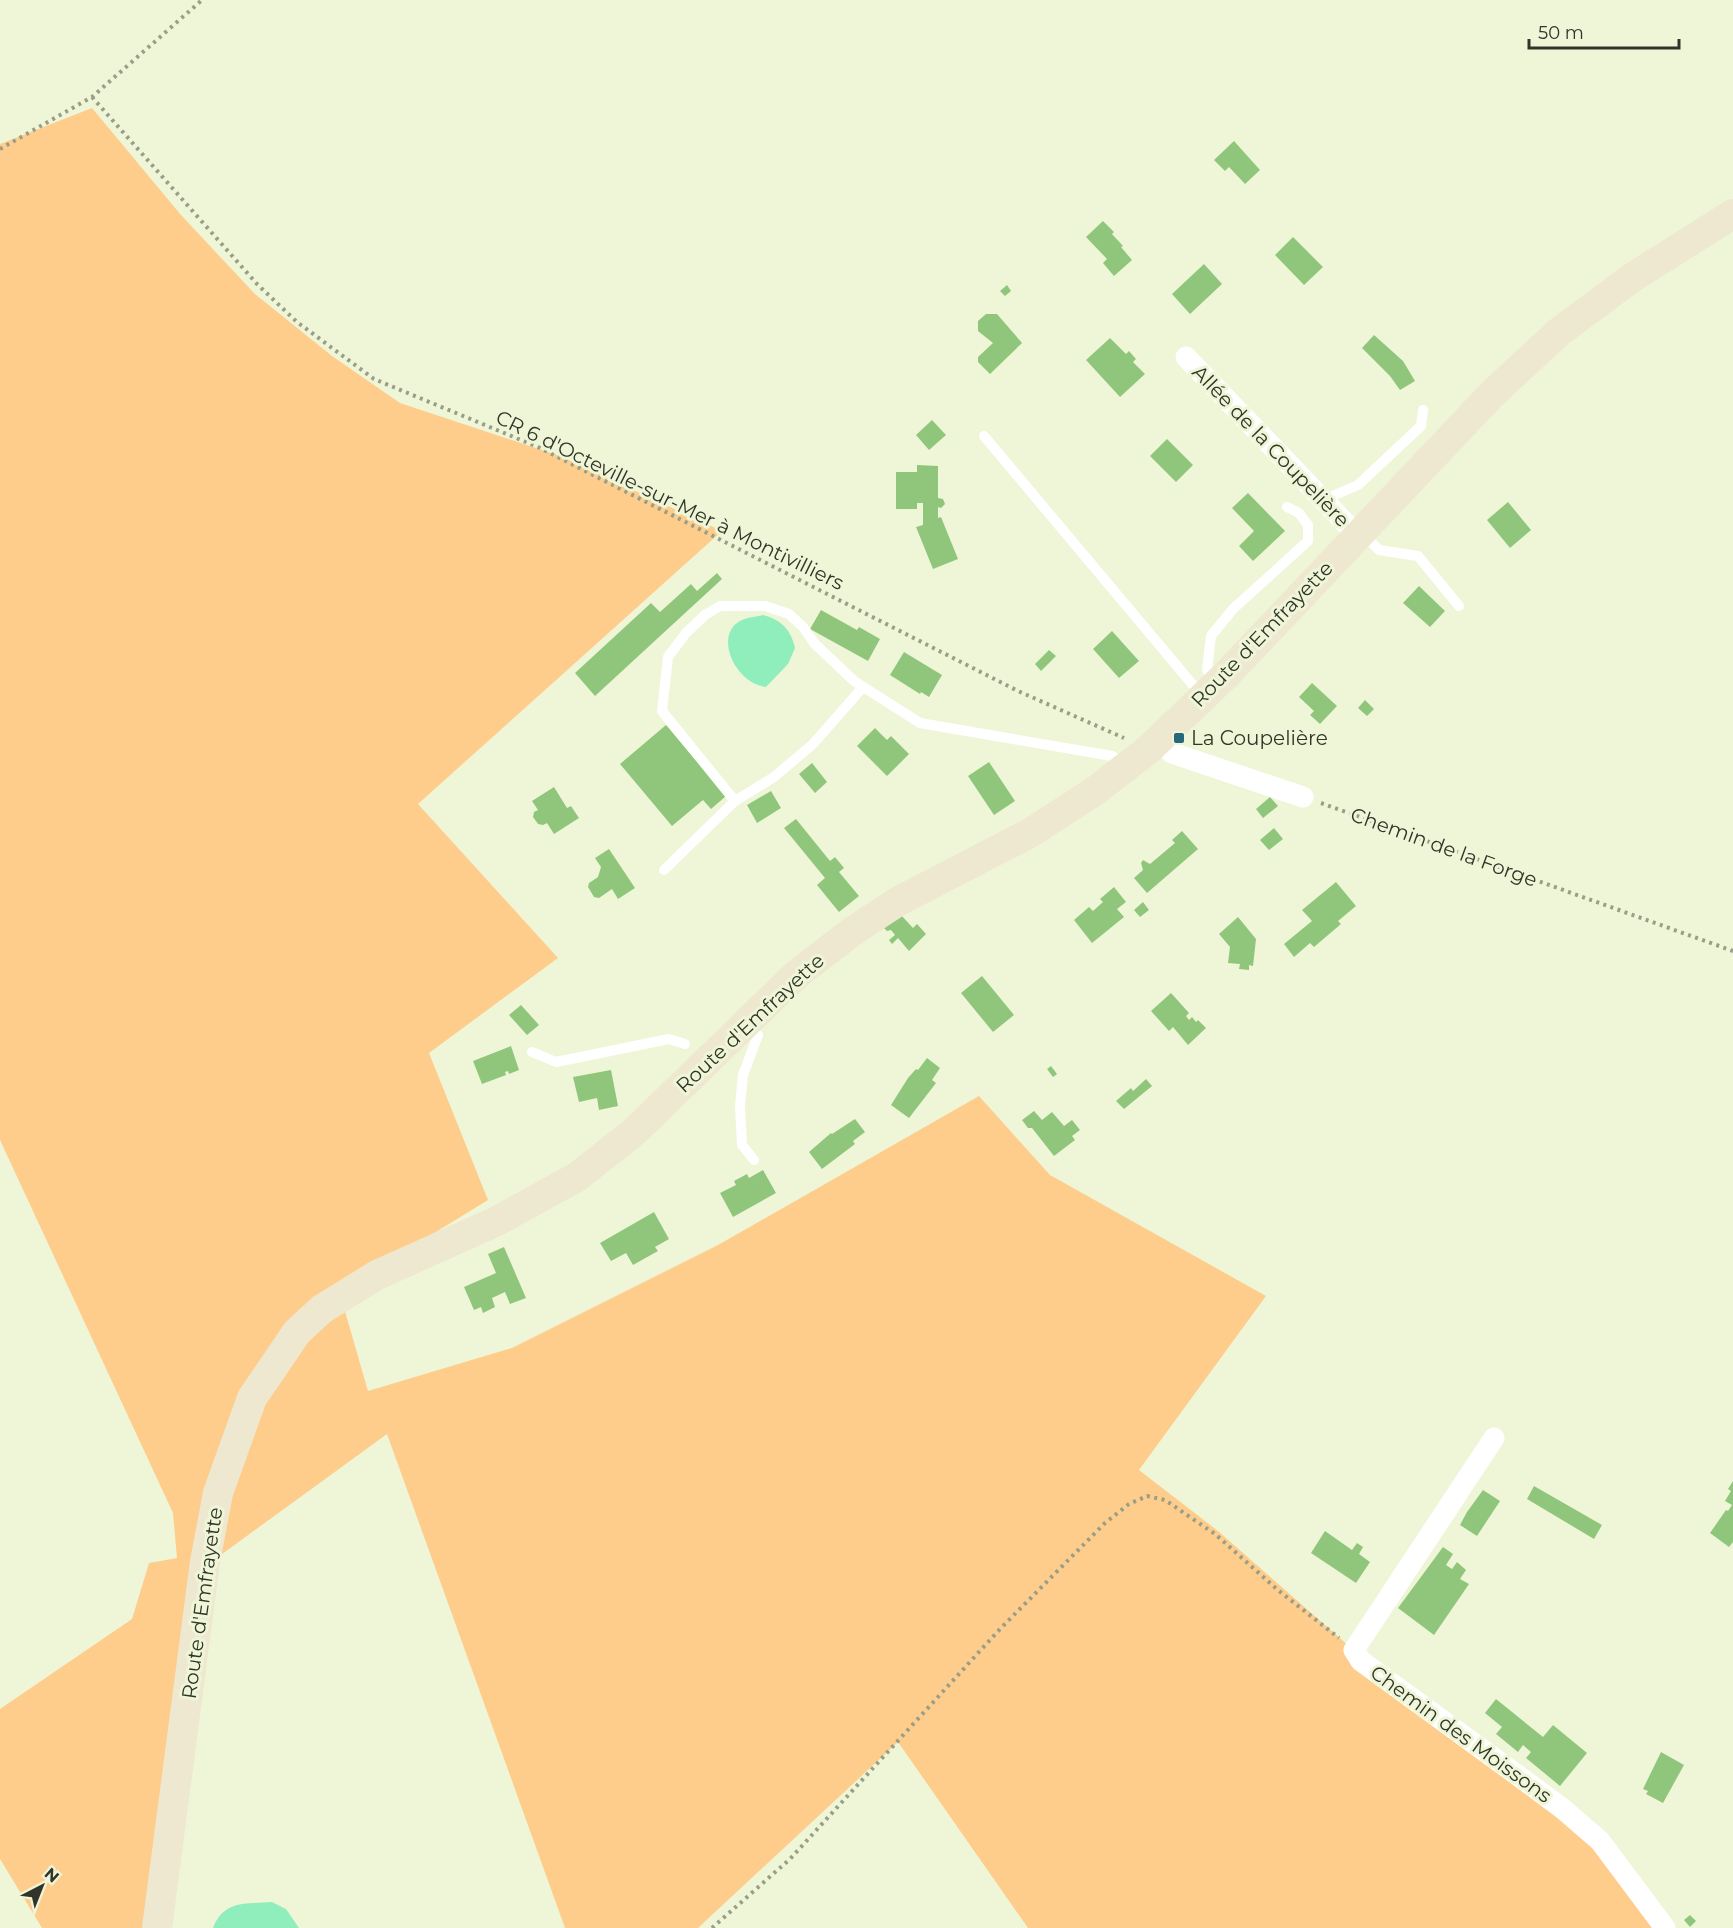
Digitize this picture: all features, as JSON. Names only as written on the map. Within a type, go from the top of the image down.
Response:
[{"type":"street","name":"Route d'Emfrayette","points":[[157,1928],[205,1562],[218,1493],[252,1398],[297,1332],[322,1309],[377,1275],[495,1222],[577,1177],[635,1131],[797,974],[853,931],[897,902],[1030,833],[1095,791],[1145,752],[1211,689],[1492,394],[1559,332],[1633,277],[1733,214]]},
{"type":"street","name":"Allée de la Coupelière","points":[[1186,357],[1323,500],[1358,533]]},
{"type":"street","points":[[1145,752],[1172,753],[1303,797]]},
{"type":"street","name":"Chemin des Moissons","points":[[1494,1438],[1354,1650],[1361,1661],[1563,1809],[1600,1841],[1665,1928]]},
{"type":"lane","points":[[1323,500],[1358,485],[1420,426],[1423,410]]},
{"type":"lane","points":[[984,436],[1211,689]]},
{"type":"lane","points":[[1211,689],[1207,670],[1211,636],[1233,609],[1308,541],[1308,525],[1299,513],[1287,507]]},
{"type":"lane","points":[[1358,533],[1379,549],[1418,556],[1459,606]]},
{"type":"lane","points":[[735,801],[662,711],[668,657],[686,633],[705,615],[720,606],[739,604],[765,606],[789,614],[803,627],[815,644],[854,681],[920,723],[1112,756],[1145,752]]},
{"type":"lane","points":[[664,870],[735,801],[774,777],[813,744],[863,687]]},
{"type":"lane","points":[[754,1160],[742,1145],[740,1106],[743,1076],[758,1035]]},
{"type":"lane","points":[[532,1052],[556,1062],[669,1039],[685,1044]]},
{"type":"path","points":[[0,149],[92,97],[202,0]]},
{"type":"path","name":"CR 6 d'Octeville-sur-Mer à Montivilliers","points":[[92,97],[257,284],[297,322],[374,379],[538,447],[1018,691],[1145,752]]},
{"type":"path","name":"Chemin de la Forge","points":[[1303,797],[1733,951]]},
{"type":"path","points":[[712,1928],[790,1859],[1000,1629],[1105,1523],[1129,1504],[1147,1496],[1165,1500],[1215,1534],[1279,1591],[1354,1650]]},
{"type":"shaded area","points":[[92,108],[181,215],[255,294],[332,356],[400,403],[560,456],[722,531],[418,804],[558,958],[429,1053],[488,1200],[351,1284],[340,1294],[368,1391],[512,1348],[718,1245],[979,1096],[1050,1175],[1266,1296],[1139,1470],[1218,1531],[1350,1647],[1527,1775],[1670,1928],[1028,1928],[898,1742],[698,1928],[565,1928],[387,1434],[218,1557],[146,1928],[42,1928],[0,1859],[0,1709],[132,1619],[149,1563],[177,1558],[173,1513],[0,1140],[0,144]]},
{"type":"shaded area","points":[[763,615],[785,627],[795,648],[788,664],[766,687],[745,678],[737,669],[728,648],[728,637],[732,628],[740,621]]},
{"type":"shaded area","points":[[272,1902],[286,1909],[299,1928],[213,1928],[223,1912],[230,1908],[237,1905]]},
{"type":"building","points":[[1234,141],[1260,170],[1245,184],[1229,167],[1225,171],[1214,160]]},
{"type":"building","points":[[1103,221],[1114,232],[1112,234],[1132,260],[1114,276],[1103,263],[1107,259],[1086,237]]},
{"type":"building","points":[[1293,237],[1323,267],[1304,285],[1275,255]]},
{"type":"building","points":[[1204,264],[1222,284],[1190,314],[1172,294]]},
{"type":"building","points":[[1007,285],[1011,291],[1005,296],[1000,291]]},
{"type":"building","points":[[986,314],[997,314],[1022,343],[990,374],[978,362],[978,357],[993,343],[978,331],[978,321]]},
{"type":"building","points":[[1374,335],[1403,361],[1415,381],[1400,390],[1390,376],[1362,348]]},
{"type":"building","points":[[1110,338],[1126,354],[1129,351],[1136,359],[1133,362],[1145,374],[1120,397],[1086,360]]},
{"type":"building","points":[[932,420],[946,435],[929,450],[916,435]]},
{"type":"building","points":[[1167,439],[1193,465],[1176,482],[1150,456]]},
{"type":"building","points":[[917,465],[938,466],[938,498],[943,499],[945,504],[941,508],[938,507],[938,518],[941,517],[958,559],[933,569],[916,527],[923,525],[923,503],[917,503],[917,509],[896,509],[896,472],[917,472]]},
{"type":"building","points":[[1248,493],[1285,531],[1253,561],[1239,546],[1254,531],[1232,508]]},
{"type":"building","points":[[1508,502],[1531,530],[1510,548],[1487,520]]},
{"type":"building","points":[[717,573],[722,579],[595,696],[575,673],[651,603],[660,612],[691,584],[697,591]]},
{"type":"building","points":[[1419,586],[1445,611],[1430,627],[1403,603]]},
{"type":"building","points":[[821,610],[857,630],[859,627],[880,639],[868,661],[810,629]]},
{"type":"building","points":[[1112,631],[1139,661],[1119,678],[1093,649]]},
{"type":"building","points":[[1049,650],[1056,656],[1041,671],[1035,664]]},
{"type":"building","points":[[904,652],[942,675],[929,697],[921,692],[920,694],[890,675]]},
{"type":"building","points":[[1312,683],[1337,706],[1320,724],[1310,715],[1314,711],[1299,697]]},
{"type":"building","points":[[1365,700],[1374,709],[1367,716],[1358,708]]},
{"type":"building","points":[[666,725],[726,796],[711,809],[703,800],[672,826],[620,764]]},
{"type":"building","points":[[875,728],[887,740],[891,736],[909,754],[887,776],[857,746]]},
{"type":"building","points":[[989,762],[1015,801],[994,815],[968,776]]},
{"type":"building","points":[[812,763],[827,782],[815,793],[799,774]]},
{"type":"building","points":[[554,787],[567,808],[571,806],[579,818],[554,834],[547,823],[538,824],[533,817],[534,812],[538,810],[532,801]]},
{"type":"building","points":[[771,791],[781,808],[757,823],[747,805]]},
{"type":"building","points":[[1270,797],[1278,806],[1263,818],[1256,809]]},
{"type":"building","points":[[796,819],[830,861],[835,857],[844,868],[839,872],[859,896],[839,912],[817,885],[825,878],[784,828]]},
{"type":"building","points":[[1274,828],[1283,839],[1269,850],[1260,840]]},
{"type":"building","points":[[1182,831],[1198,849],[1147,893],[1134,878],[1143,870],[1141,863],[1143,860],[1150,864],[1175,843],[1172,840]]},
{"type":"building","points":[[609,849],[635,888],[618,899],[612,889],[599,898],[594,897],[588,887],[589,883],[598,877],[601,867],[595,858]]},
{"type":"building","points":[[1336,882],[1356,906],[1338,921],[1341,924],[1314,947],[1310,943],[1294,957],[1284,944],[1312,921],[1302,910]]},
{"type":"building","points":[[1114,887],[1126,902],[1117,909],[1124,917],[1092,943],[1074,920],[1089,907],[1093,911],[1103,902],[1100,899]]},
{"type":"building","points":[[1143,902],[1149,910],[1140,917],[1134,910]]},
{"type":"building","points":[[901,915],[913,928],[917,924],[926,934],[909,951],[898,938],[892,944],[889,940],[895,935],[881,925]]},
{"type":"building","points":[[1238,917],[1256,939],[1253,966],[1249,965],[1249,970],[1239,969],[1240,964],[1228,963],[1230,947],[1219,934]]},
{"type":"building","points":[[982,976],[1014,1015],[993,1032],[961,993]]},
{"type":"building","points":[[1171,993],[1189,1013],[1186,1016],[1189,1020],[1192,1017],[1206,1028],[1188,1045],[1173,1027],[1169,1031],[1151,1011]]},
{"type":"building","points":[[521,1005],[539,1025],[527,1035],[509,1015]]},
{"type":"building","points":[[511,1046],[519,1070],[509,1074],[508,1071],[505,1072],[506,1075],[482,1084],[473,1061]]},
{"type":"building","points":[[927,1058],[940,1068],[932,1080],[936,1083],[909,1118],[891,1105],[908,1078]]},
{"type":"building","points":[[1051,1066],[1057,1074],[1053,1077],[1047,1069]]},
{"type":"building","points":[[611,1070],[618,1106],[599,1110],[597,1098],[579,1102],[573,1077]]},
{"type":"building","points":[[1146,1079],[1152,1086],[1124,1109],[1116,1101],[1131,1088],[1133,1091]]},
{"type":"building","points":[[1034,1111],[1042,1120],[1052,1112],[1064,1126],[1072,1120],[1080,1130],[1072,1136],[1075,1140],[1054,1156],[1032,1128],[1028,1128],[1022,1120]]},
{"type":"building","points":[[855,1119],[865,1132],[853,1141],[855,1144],[822,1169],[809,1152],[831,1133]]},
{"type":"building","points":[[763,1170],[776,1193],[733,1217],[720,1193],[736,1185],[734,1181],[747,1174],[749,1178]]},
{"type":"building","points":[[654,1212],[669,1239],[655,1247],[658,1251],[633,1265],[626,1253],[611,1261],[600,1243]]},
{"type":"building","points":[[504,1247],[526,1298],[510,1304],[505,1292],[492,1298],[495,1307],[483,1313],[481,1307],[474,1310],[464,1287],[496,1273],[488,1254]]},
{"type":"building","points":[[1733,1481],[1733,1542],[1729,1547],[1710,1533],[1732,1505],[1725,1501],[1731,1491],[1728,1489]]},
{"type":"building","points":[[1534,1486],[1602,1525],[1594,1539],[1527,1499]]},
{"type":"building","points":[[1483,1490],[1500,1501],[1477,1536],[1460,1525]]},
{"type":"building","points":[[1325,1531],[1352,1550],[1357,1543],[1363,1547],[1359,1554],[1370,1562],[1356,1583],[1311,1553]]},
{"type":"building","points":[[1443,1547],[1453,1554],[1446,1565],[1452,1569],[1457,1562],[1466,1570],[1460,1579],[1469,1584],[1434,1635],[1398,1608]]},
{"type":"building","points":[[1496,1699],[1543,1737],[1553,1725],[1587,1753],[1560,1786],[1526,1758],[1531,1752],[1523,1745],[1518,1752],[1496,1734],[1502,1727],[1485,1713]]},
{"type":"building","points":[[1661,1752],[1684,1765],[1663,1803],[1646,1794],[1648,1791],[1643,1789]]},
{"type":"building","points":[[1690,1915],[1696,1921],[1690,1927],[1684,1920]]},
{"type":"place","name":"La Coupelière","points":[[1179,738]]}]
